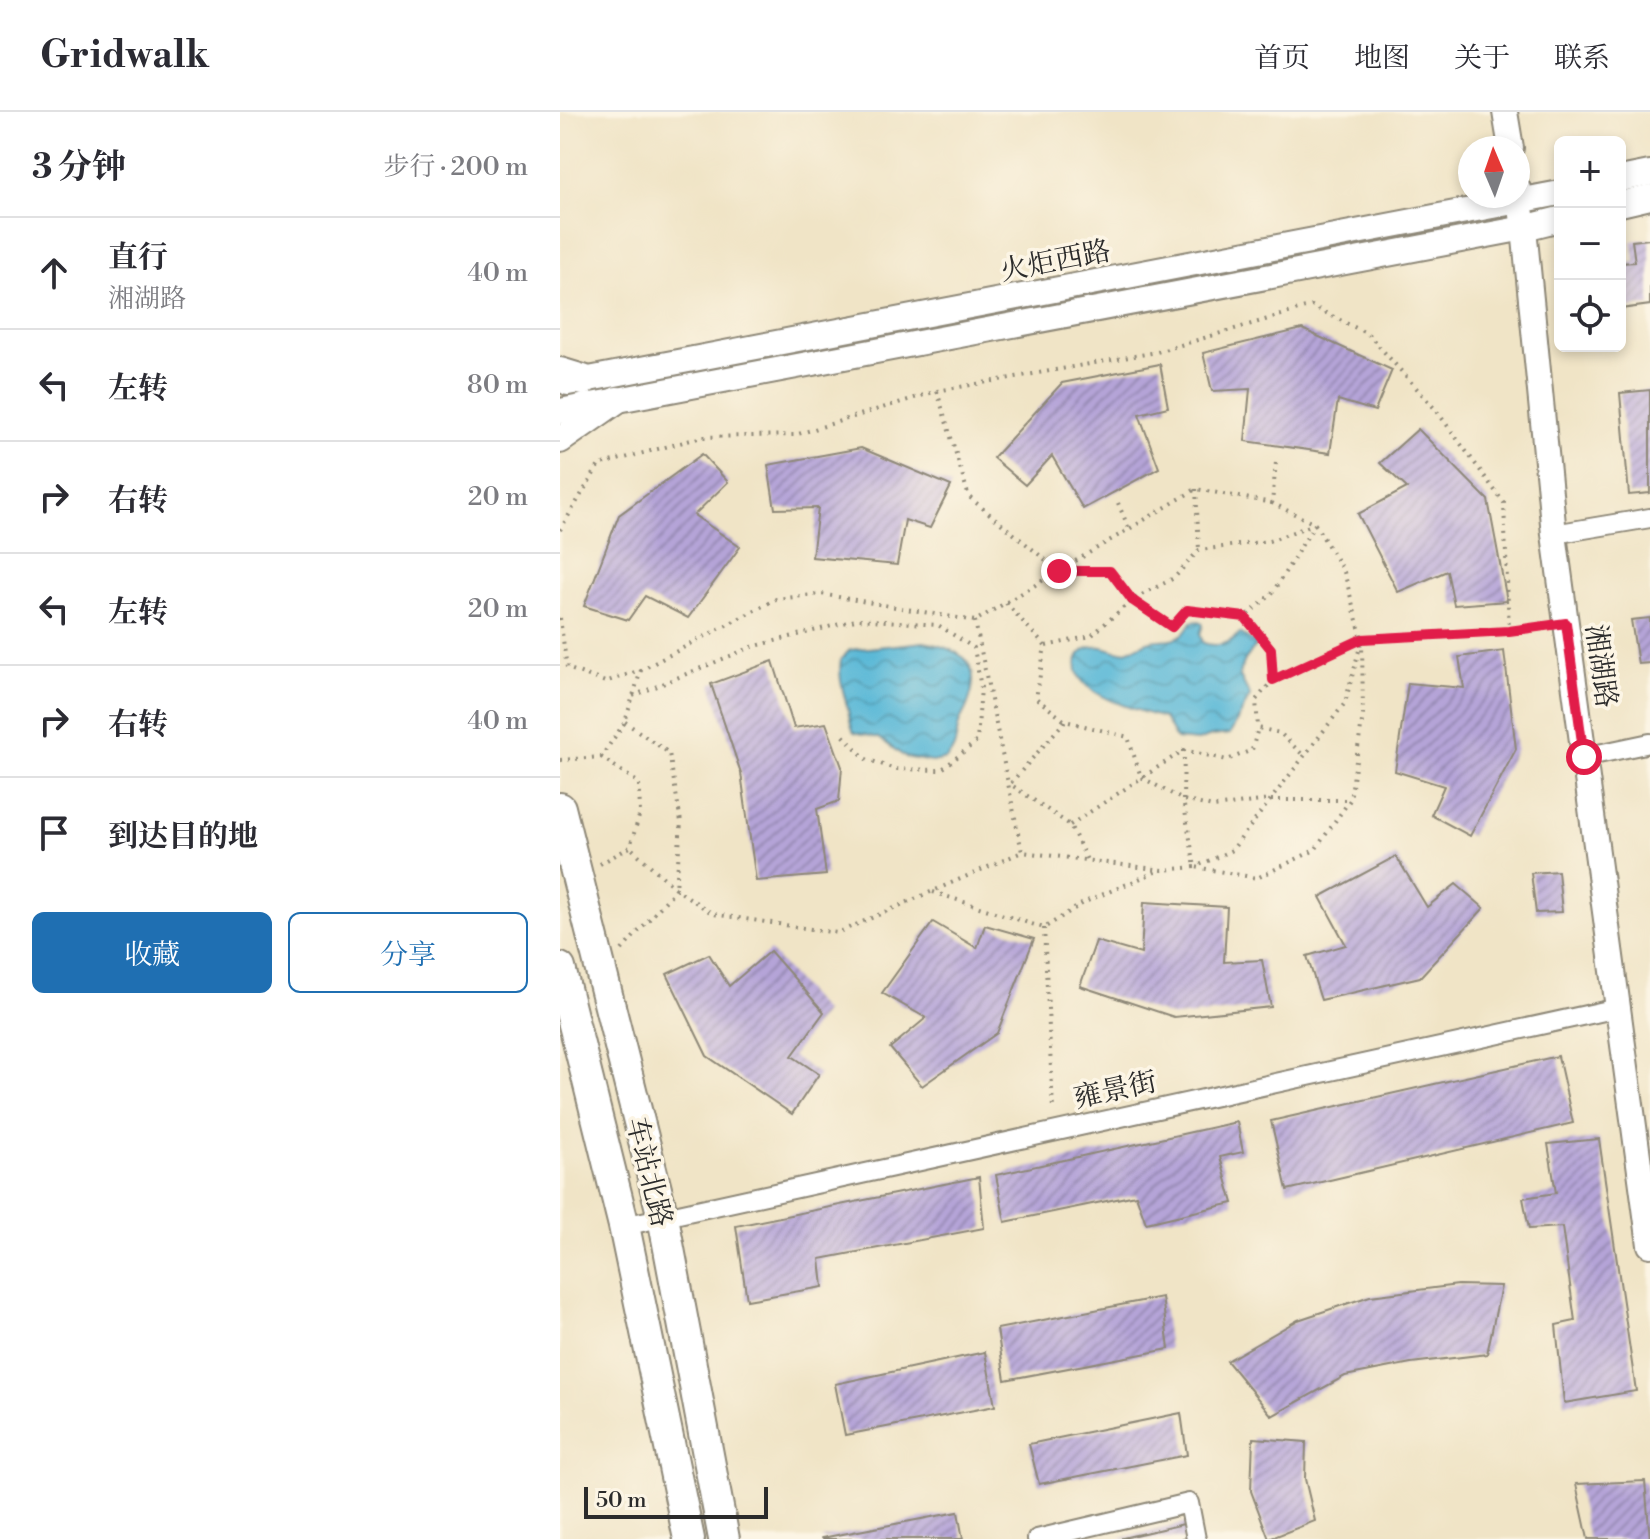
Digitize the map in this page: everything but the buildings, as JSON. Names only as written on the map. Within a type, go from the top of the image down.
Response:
[{"type":"main road","points":[[560,440],[617,400]]},
{"type":"main road","name":"车站北路","points":[[560,808],[663,1217],[724,1539]]},
{"type":"main road","name":"车站北路","points":[[560,968],[624,1226],[689,1539]]},
{"type":"street","points":[[1505,112],[1509,136]]},
{"type":"street","points":[[1626,178],[1650,173]]},
{"type":"street","name":"火炬西路","points":[[1530,195],[1554,193]]},
{"type":"street","points":[[1626,203],[1650,197]]},
{"type":"street","name":"火炬西路","points":[[568,379],[1458,208]]},
{"type":"street","name":"湘湖路","points":[[1521,208],[1554,534],[1649,1234]]},
{"type":"street","name":"火炬西路","points":[[560,411],[1554,220]]},
{"type":"street","points":[[1554,534],[1650,518]]},
{"type":"street","points":[[1584,757],[1650,743]]},
{"type":"street","name":"雍景街","points":[[624,1226],[1618,1008]]},
{"type":"street","points":[[1037,1539],[1189,1503],[1196,1539]]},
{"type":"path","points":[[560,530],[599,465],[702,437],[795,435],[937,391],[1157,352],[1312,306],[1368,334],[1436,410],[1504,503],[1509,631]]},
{"type":"path","points":[[937,391],[969,497],[1059,571],[1110,571],[1132,600],[1172,627],[1187,610],[1245,617],[1271,649],[1273,680]]},
{"type":"path","points":[[1272,503],[1276,462]]},
{"type":"path","points":[[1196,489],[1199,550]]},
{"type":"path","points":[[560,618],[567,668],[605,682],[641,670],[776,599],[821,594],[975,621],[1196,489],[1272,503],[1315,524],[1344,572],[1362,639],[1363,715],[1350,800],[1315,850],[1257,878],[1195,867],[1163,870],[1022,852],[837,933],[713,914],[676,889],[630,847]]},
{"type":"path","points":[[1118,503],[1129,529]]},
{"type":"path","points":[[1045,646],[1091,636],[1132,600],[1174,578],[1199,550],[1269,541],[1315,524]]},
{"type":"path","points":[[1245,617],[1271,595],[1315,524]]},
{"type":"path","points":[[1006,603],[1045,646]]},
{"type":"path","points":[[633,696],[752,647],[859,619],[938,625],[974,648],[981,688],[977,741],[941,770],[895,769],[866,759],[840,732]]},
{"type":"path","points":[[975,621],[1022,852]]},
{"type":"path","points":[[1070,825],[1184,750],[1227,760],[1252,750],[1258,728],[1256,700],[1273,680],[1362,639],[1509,631],[1566,623]]},
{"type":"path","points":[[1195,867],[1232,850],[1345,703],[1362,639]]},
{"type":"path","points":[[1045,646],[1036,698],[1065,721],[1128,737],[1141,777],[1183,800],[1213,807],[1270,800],[1350,800]]},
{"type":"path","points":[[601,757],[625,722],[641,670]]},
{"type":"path","points":[[1010,784],[1065,721]]},
{"type":"path","points":[[601,973],[676,889],[681,822],[669,753],[625,722]]},
{"type":"path","points":[[1258,728],[1280,733],[1304,756]]},
{"type":"path","points":[[1184,750],[1183,800],[1195,867]]},
{"type":"path","points":[[560,760],[601,757],[639,783],[640,813],[630,847],[577,875]]},
{"type":"path","points":[[1010,784],[1070,825],[1087,860]]},
{"type":"path","points":[[1044,928],[1085,902],[1163,870]]},
{"type":"path","points":[[932,892],[1044,928]]},
{"type":"path","points":[[1044,928],[1054,1131]]},
{"type":"water","points":[[1200,621],[1203,625],[1200,634],[1203,643],[1223,644],[1240,633],[1257,644],[1239,674],[1250,696],[1230,734],[1198,741],[1176,739],[1164,718],[1110,700],[1096,692],[1078,674],[1078,659],[1086,649],[1098,647],[1125,651],[1151,641],[1176,638],[1185,632],[1191,622]]},
{"type":"water","points":[[924,642],[960,655],[967,661],[973,679],[972,692],[953,750],[946,759],[932,762],[905,757],[879,738],[854,732],[840,672],[841,659],[850,650]]},
{"type":"route","points":[[1059,571],[1110,571],[1132,600],[1172,627],[1187,610],[1245,617],[1271,649],[1273,680],[1362,639],[1509,631],[1566,623],[1584,757]]}]
